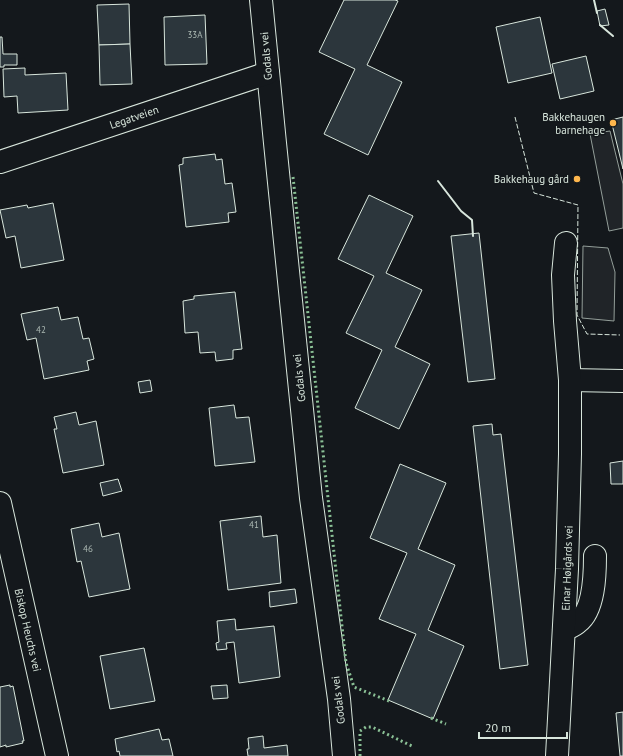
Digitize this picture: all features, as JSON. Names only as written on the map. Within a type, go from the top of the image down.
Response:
[{"type":"street","name":"Godals vei","points":[[262,0],[310,490],[339,700],[344,756]]},
{"type":"street","name":"Legatveien","points":[[0,162],[268,73]]},
{"type":"street","name":"Einar Høigårds vei","points":[[557,756],[568,569],[570,380],[563,275],[566,242]]},
{"type":"street","points":[[570,380],[623,381]]},
{"type":"street","name":"Biskop Heuchs vei","points":[[0,503],[57,756]]},
{"type":"street","points":[[564,630],[579,622],[589,607],[594,584],[595,556]]},
{"type":"shaded area","points":[[610,131],[623,184],[623,228],[609,231],[590,134]]},
{"type":"shaded area","points":[[583,246],[608,248],[615,272],[614,321],[582,318]]},
{"type":"building","points":[[344,0],[398,1],[367,65],[402,82],[368,155],[324,134],[355,69],[319,52]]},
{"type":"building","points":[[129,4],[130,44],[99,45],[97,5]]},
{"type":"building","points":[[605,9],[609,25],[600,26],[597,11]]},
{"type":"building","points":[[205,15],[207,64],[165,65],[164,17]]},
{"type":"building","points":[[540,17],[552,73],[508,83],[496,27]]},
{"type":"building","points":[[0,37],[2,37],[3,54],[17,54],[17,65],[4,65],[4,67],[0,67]]},
{"type":"building","points":[[130,44],[132,84],[100,85],[99,45]]},
{"type":"building","points":[[586,56],[594,91],[560,99],[552,64]]},
{"type":"building","points":[[25,68],[25,75],[66,73],[68,110],[18,113],[17,96],[4,97],[3,69]]},
{"type":"building","points":[[623,117],[623,169],[611,120]]},
{"type":"building","points":[[215,154],[216,160],[222,159],[225,184],[232,183],[236,212],[228,213],[229,222],[186,227],[179,165],[183,164],[183,158]]},
{"type":"building","points":[[369,195],[413,216],[386,273],[422,290],[395,347],[430,364],[399,429],[355,408],[382,350],[346,333],[374,276],[338,259]]},
{"type":"building","points":[[53,203],[64,260],[21,268],[15,236],[6,238],[0,210],[27,205],[28,208]]},
{"type":"building","points":[[479,233],[495,379],[468,382],[451,236]]},
{"type":"building","points":[[235,292],[242,349],[233,350],[233,359],[216,361],[215,352],[200,353],[198,332],[185,333],[183,301],[194,299],[194,296]]},
{"type":"building","points":[[58,307],[61,320],[78,317],[83,339],[89,338],[94,359],[87,361],[89,370],[44,379],[36,338],[27,340],[21,314]]},
{"type":"building","points":[[150,380],[152,391],[140,393],[138,382]]},
{"type":"building","points":[[234,405],[236,418],[249,417],[255,462],[215,466],[209,408]]},
{"type":"building","points":[[76,412],[79,425],[96,421],[104,465],[63,473],[54,429],[57,429],[54,417]]},
{"type":"building","points":[[492,424],[493,435],[501,434],[528,665],[500,669],[473,426]]},
{"type":"building","points":[[623,461],[623,484],[611,484],[610,463]]},
{"type":"building","points":[[400,464],[446,483],[418,549],[455,565],[428,630],[464,646],[433,719],[388,700],[416,634],[379,619],[407,553],[370,538]]},
{"type":"building","points":[[118,479],[122,491],[103,496],[100,483]]},
{"type":"building","points":[[261,516],[263,537],[277,535],[281,583],[228,590],[220,521]]},
{"type":"building","points":[[99,523],[102,537],[119,533],[130,589],[89,597],[81,561],[77,562],[71,529]]},
{"type":"building","points":[[295,589],[297,603],[270,607],[269,592]]},
{"type":"building","points":[[235,619],[236,630],[274,626],[280,677],[239,683],[234,642],[226,643],[227,649],[217,650],[216,643],[219,642],[217,621]]},
{"type":"building","points":[[144,648],[155,701],[110,709],[100,656]]},
{"type":"building","points":[[10,685],[10,687],[13,686],[24,741],[22,741],[23,743],[0,747],[0,687]]},
{"type":"building","points":[[227,685],[228,698],[213,699],[211,686]]},
{"type":"building","points":[[623,712],[623,756],[620,756],[616,713]]},
{"type":"building","points":[[159,729],[162,740],[169,739],[173,756],[120,756],[119,751],[117,752],[115,739]]},
{"type":"building","points":[[263,736],[264,748],[287,745],[288,756],[248,756],[248,738]]},
{"type":"hedge","points":[[293,177],[346,663],[354,687],[389,701]]},
{"type":"hedge","points":[[431,718],[446,724]]},
{"type":"hedge","points":[[360,756],[360,731],[366,727],[372,727],[414,747]]},
{"type":"fence","points":[[515,117],[534,193],[578,205],[577,315],[587,334],[620,335]]},
{"type":"wall","points":[[594,0],[597,13]]},
{"type":"wall","points":[[600,25],[613,36]]},
{"type":"wall","points":[[438,181],[461,211],[472,220],[473,236]]},
{"type":"place","name":"Bakkehaugen barnehage","points":[[613,123]]},
{"type":"place","name":"Bakkehaug gård","points":[[577,179]]}]
